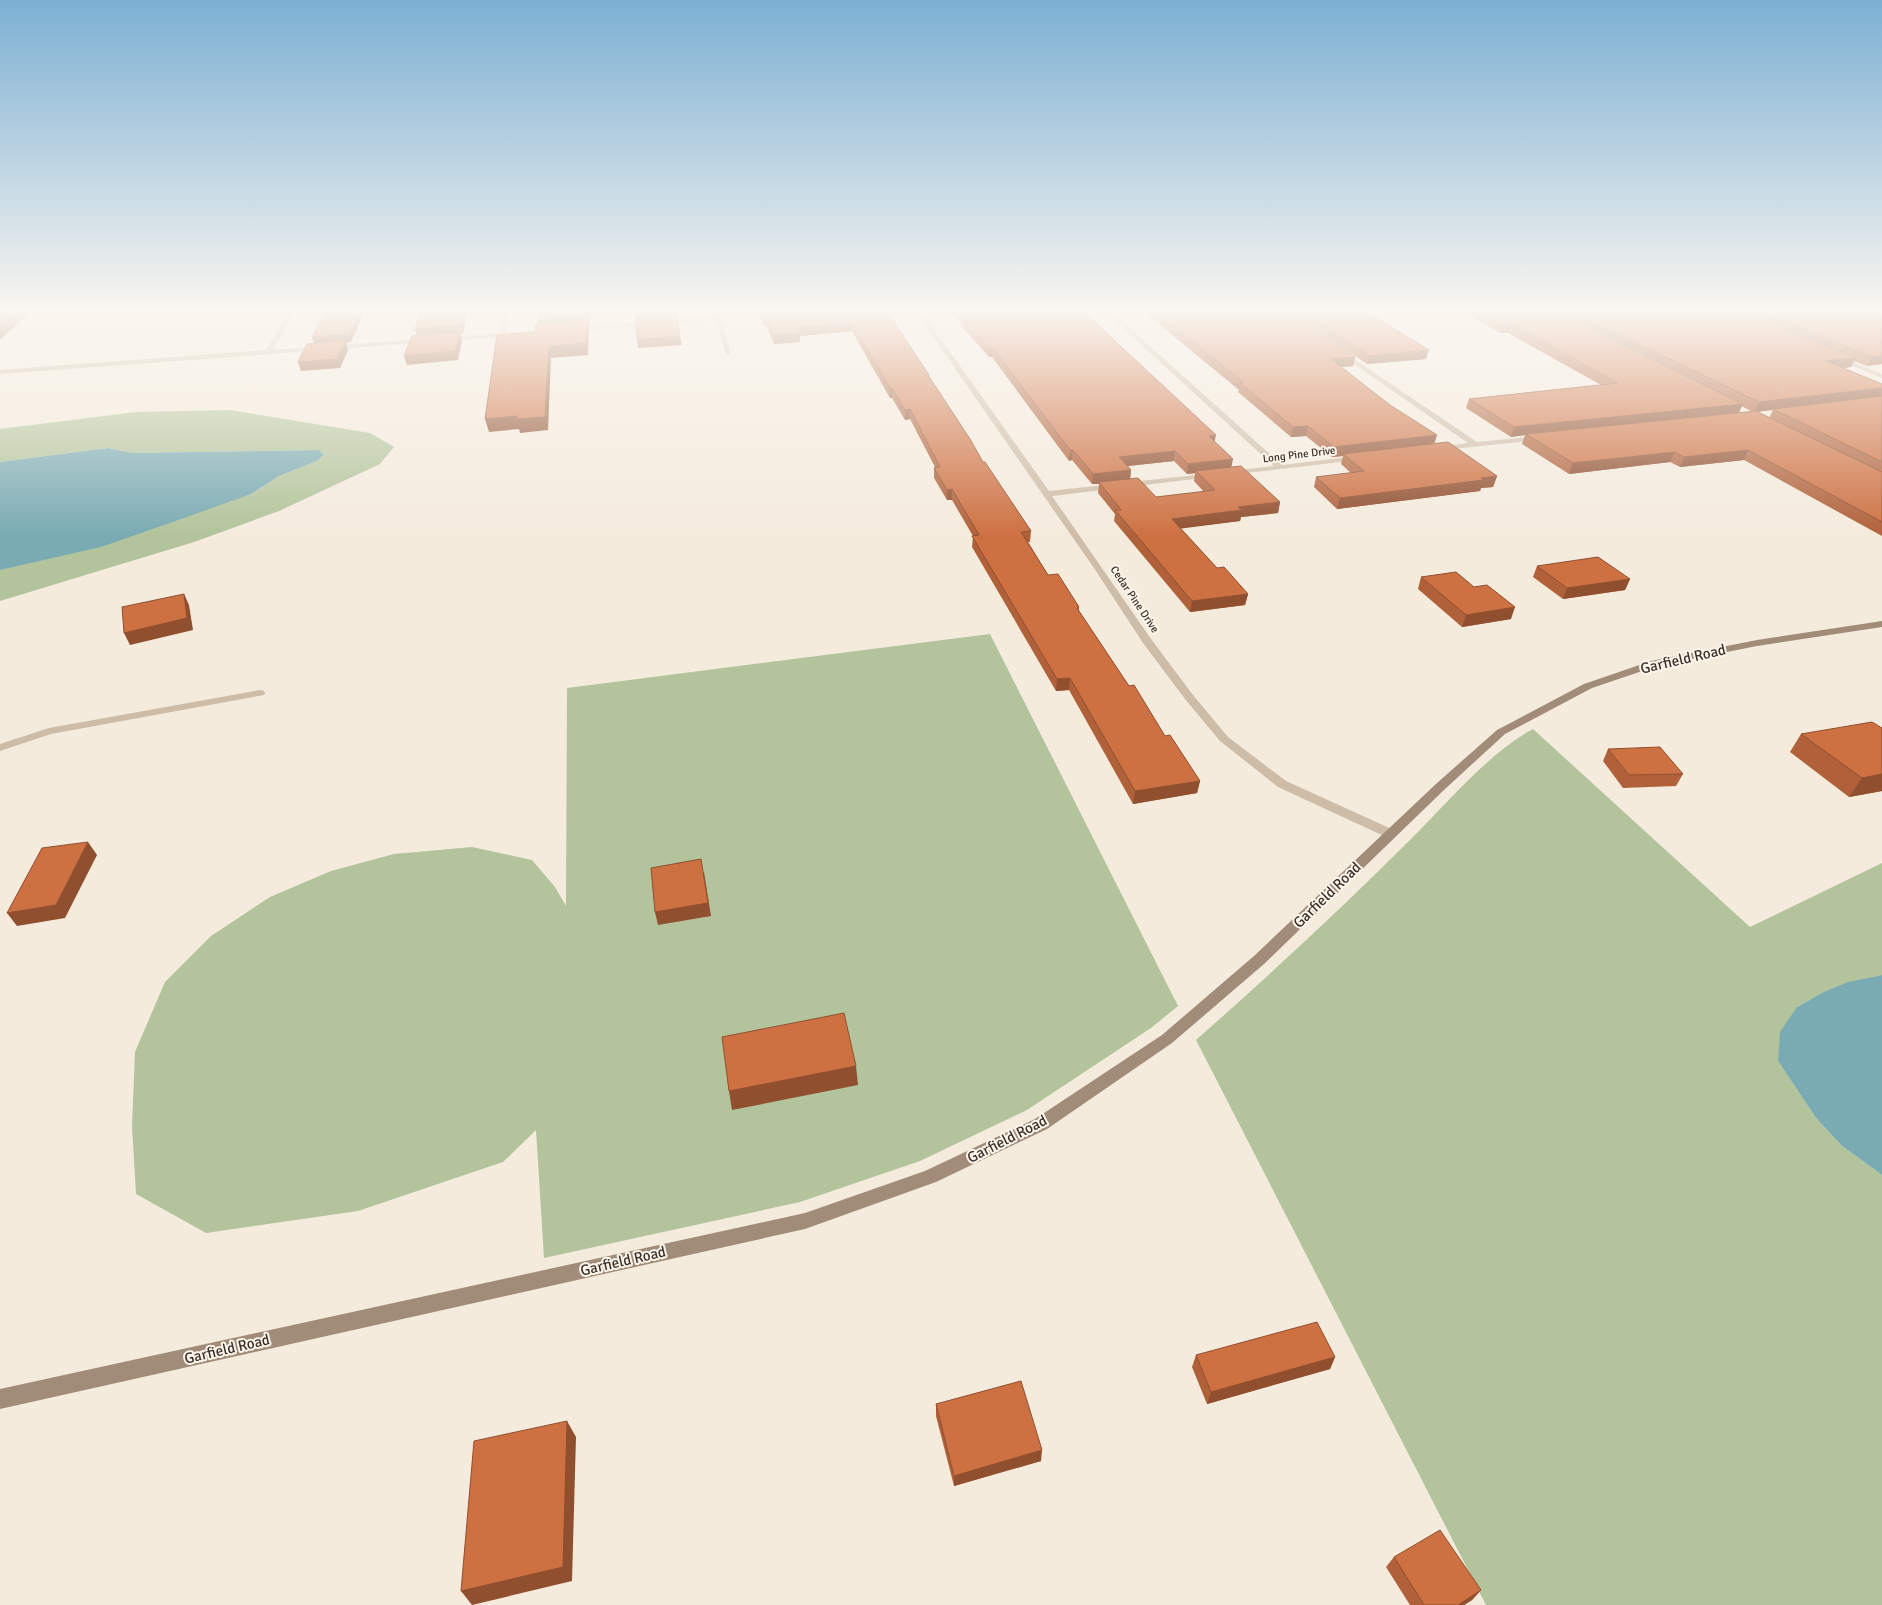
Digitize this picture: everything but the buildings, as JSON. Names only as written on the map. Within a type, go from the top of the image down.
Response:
[{"type":"street","name":"Cedar Pine Drive","points":[[970,386],[1147,641],[1189,698],[1224,739],[1282,784],[1391,834]]},
{"type":"street","points":[[1190,386],[1280,468]]},
{"type":"street","points":[[1389,386],[1476,445]]},
{"type":"street","points":[[1427,450],[1545,438]]},
{"type":"street","name":"Long Pine Drive","points":[[1046,494],[1368,457]]},
{"type":"street","name":"Garfield Road","points":[[0,1399],[805,1221],[930,1177],[1041,1124],[1167,1039],[1259,960],[1440,786],[1501,732],[1588,686],[1655,663],[1758,643],[1882,624]]},
{"type":"lane","points":[[0,748],[49,731],[260,692]]},
{"type":"green space","points":[[230,410],[370,433],[394,447],[380,464],[279,511],[194,542],[0,601],[0,570],[251,494],[279,476],[317,461],[324,455],[319,450],[133,453],[108,448],[0,462],[0,429],[136,412]]},
{"type":"green space","points":[[990,634],[1178,1006],[1151,1028],[1027,1110],[920,1161],[800,1202],[544,1258],[536,1130],[503,1162],[358,1211],[206,1233],[136,1194],[132,1126],[135,1052],[165,982],[211,936],[270,897],[331,871],[394,854],[472,847],[532,860],[555,887],[566,906],[567,688]]},
{"type":"green space","points":[[1533,729],[1750,927],[1882,863],[1882,975],[1838,987],[1797,1007],[1778,1061],[1816,1118],[1842,1146],[1882,1175],[1882,1605],[1486,1605],[1196,1040],[1334,914],[1486,764],[1517,739]]},
{"type":"water","points":[[108,448],[133,453],[319,450],[324,455],[317,461],[279,476],[251,494],[184,518],[101,547],[0,570],[0,462]]},
{"type":"water","points":[[1882,975],[1882,1175],[1842,1146],[1816,1118],[1778,1061],[1780,1032],[1797,1007],[1824,992],[1848,982]]}]
